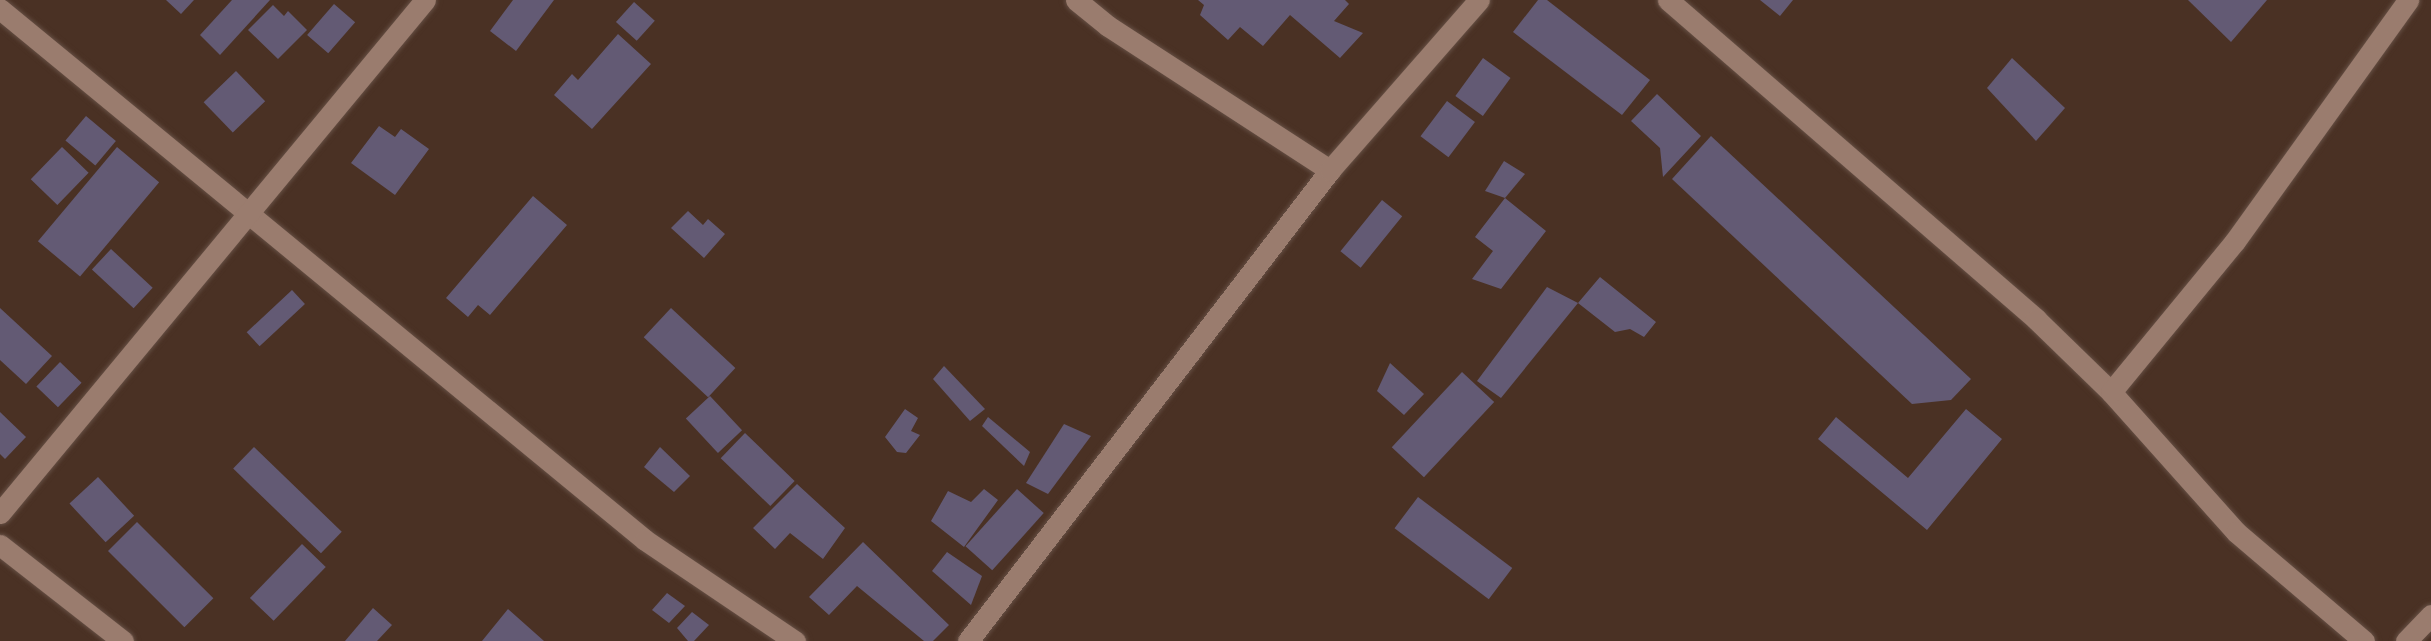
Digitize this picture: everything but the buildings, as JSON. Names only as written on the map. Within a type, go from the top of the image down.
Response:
[{"type":"street","points":[[0,513],[425,0]]},
{"type":"street","points":[[1076,0],[1108,26],[1330,170]]},
{"type":"street","points":[[968,641],[1330,170],[1479,0]]},
{"type":"street","points":[[1668,0],[2036,319],[2111,392],[2236,532],[2364,641]]},
{"type":"street","points":[[2111,392],[2235,241],[2409,0]]},
{"type":"street","points":[[0,9],[645,540],[795,641]]},
{"type":"street","points":[[0,545],[123,641]]},
{"type":"street","points":[[2406,641],[2431,615]]}]
